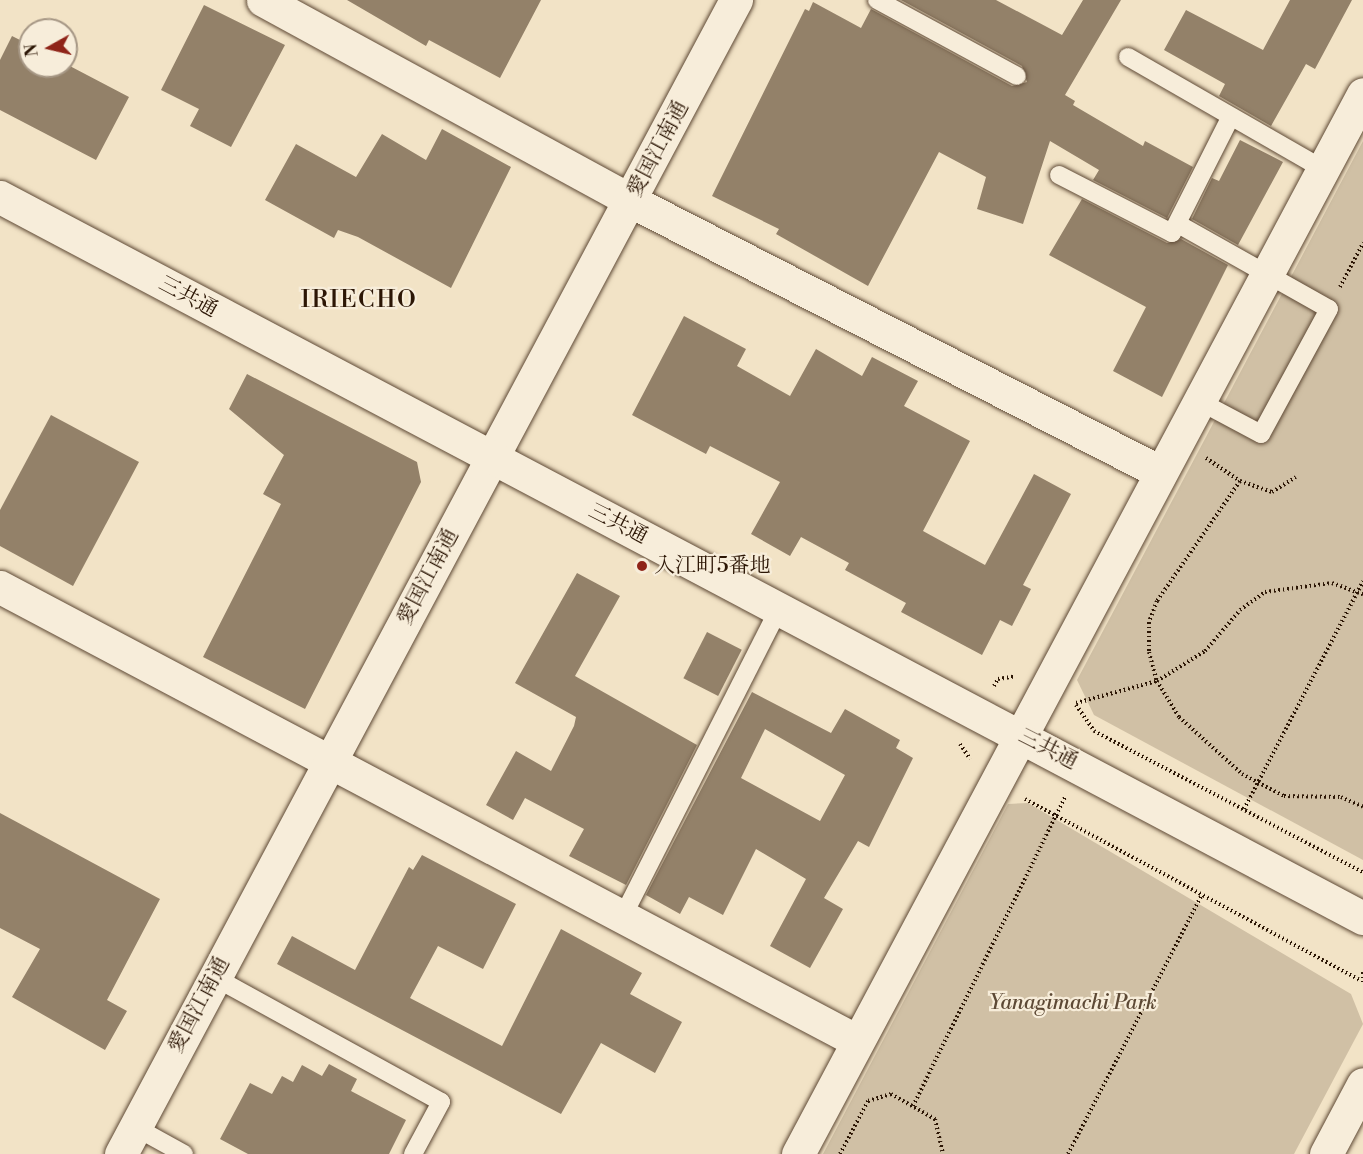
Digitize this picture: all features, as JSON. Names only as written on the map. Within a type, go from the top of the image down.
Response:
[{"type":"street","points":[[263,0],[631,201],[1160,472]]},
{"type":"street","name":"愛国江南通","points":[[128,1141],[490,458],[631,201],[736,0]]},
{"type":"street","points":[[798,1154],[1363,94]]},
{"type":"street","name":"三共通","points":[[0,196],[490,458],[1080,765],[1363,918]]},
{"type":"street","points":[[0,587],[857,1041]]},
{"type":"street","points":[[1326,1154],[1363,1084]]},
{"type":"lane","points":[[877,0],[1017,76]]},
{"type":"lane","points":[[1128,57],[1230,118],[1323,169]]},
{"type":"lane","points":[[1059,175],[1172,233],[1230,118]]},
{"type":"lane","points":[[1178,224],[1329,309],[1261,434],[1199,401]]},
{"type":"lane","points":[[623,916],[779,608]]},
{"type":"lane","points":[[214,977],[441,1102],[413,1154]]},
{"type":"lane","points":[[128,1141],[184,1154]]},
{"type":"path","points":[[1329,309],[1363,243]]},
{"type":"path","points":[[1179,440],[1240,481],[1272,492],[1296,477]]},
{"type":"path","points":[[1240,481],[1157,601],[1149,622],[1149,652],[1157,681],[1196,735],[1258,783],[1284,796],[1341,797],[1363,807]]},
{"type":"path","points":[[1244,809],[1363,581]]},
{"type":"path","points":[[1076,704],[1157,681],[1205,651],[1240,610],[1265,592],[1332,583],[1363,594]]},
{"type":"path","points":[[1044,691],[1076,704],[1094,731],[1363,872]]},
{"type":"path","points":[[913,1106],[1080,765]]},
{"type":"path","points":[[996,783],[1361,981],[1363,972]]},
{"type":"path","points":[[1068,1154],[1202,894]]},
{"type":"path","points":[[840,1154],[868,1101],[891,1094],[935,1119],[943,1154]]},
{"type":"green space","points":[[1363,141],[1363,860],[1094,715],[1077,680]]},
{"type":"green space","name":"Yanagimachi Park","points":[[1028,803],[1351,994],[1363,1024],[1294,1154],[823,1154],[1008,804]]},
{"type":"building","points":[[347,0],[541,0],[500,78],[429,40],[426,46]]},
{"type":"building","points":[[901,0],[996,0],[1062,35],[1083,0],[1121,0],[1065,95],[1075,101],[1073,105],[1143,146],[1145,141],[1193,167],[1167,218],[1093,180],[1099,170],[1050,141],[1023,224],[977,209],[986,177],[939,152],[868,286],[776,234],[779,229],[712,196],[805,9],[809,11],[813,2],[861,28],[871,9],[1012,86],[1027,82],[1022,66]]},
{"type":"building","points":[[1290,0],[1352,0],[1315,69],[1306,64],[1271,126],[1219,96],[1225,84],[1164,50],[1186,10],[1263,50]]},
{"type":"building","points":[[204,5],[285,45],[231,147],[190,126],[199,109],[161,90]]},
{"type":"building","points":[[12,36],[18,39],[18,78],[78,78],[78,70],[129,97],[96,160],[0,110],[0,60]]},
{"type":"building","points":[[442,129],[511,167],[451,288],[358,237],[338,230],[334,238],[265,200],[296,144],[356,177],[382,134],[426,160]]},
{"type":"building","points":[[1240,140],[1283,162],[1238,245],[1192,219],[1212,178],[1219,181]]},
{"type":"building","points":[[1082,199],[1167,243],[1181,239],[1228,265],[1162,397],[1113,371],[1146,307],[1049,255]]},
{"type":"building","points":[[684,316],[746,349],[737,366],[790,396],[816,349],[862,376],[872,357],[918,381],[904,406],[970,441],[923,531],[985,565],[1034,474],[1071,494],[1023,585],[1031,589],[1012,626],[1000,620],[982,655],[901,612],[906,603],[845,570],[849,563],[801,537],[790,556],[751,534],[780,482],[710,446],[706,454],[632,415]]},
{"type":"building","points":[[247,374],[417,462],[421,482],[305,709],[203,657],[281,504],[263,494],[284,455],[229,409]]},
{"type":"building","points":[[51,415],[139,462],[73,586],[0,546],[0,510]]},
{"type":"building","points":[[577,573],[620,596],[575,676],[697,745],[626,885],[569,856],[584,829],[525,798],[513,820],[486,805],[516,751],[551,771],[574,726],[576,717],[515,683]]},
{"type":"building","points":[[707,632],[742,650],[718,696],[683,678]]},
{"type":"building","points":[[752,692],[831,733],[845,709],[900,740],[896,748],[913,758],[869,847],[858,841],[824,898],[843,909],[810,968],[770,946],[806,879],[756,849],[723,915],[689,897],[680,914],[646,895]],"holes":[[[765,729],[845,775],[820,821],[741,778]]]},
{"type":"building","points":[[0,813],[160,899],[107,1000],[127,1011],[105,1050],[12,997],[40,949],[0,928]]},
{"type":"building","points":[[422,855],[516,904],[483,969],[438,946],[410,998],[502,1046],[561,929],[642,973],[630,994],[682,1022],[655,1073],[601,1043],[561,1114],[277,964],[292,936],[355,970],[409,867],[413,870]]},
{"type":"building","points":[[329,1064],[357,1079],[351,1091],[406,1120],[389,1154],[248,1154],[220,1139],[250,1083],[272,1094],[282,1076],[293,1082],[302,1065],[322,1076]]},
{"type":"place","name":"入江町5番地","points":[[642,566]]},
{"type":"district","name":"IRIECHO","points":[[359,301]]}]
